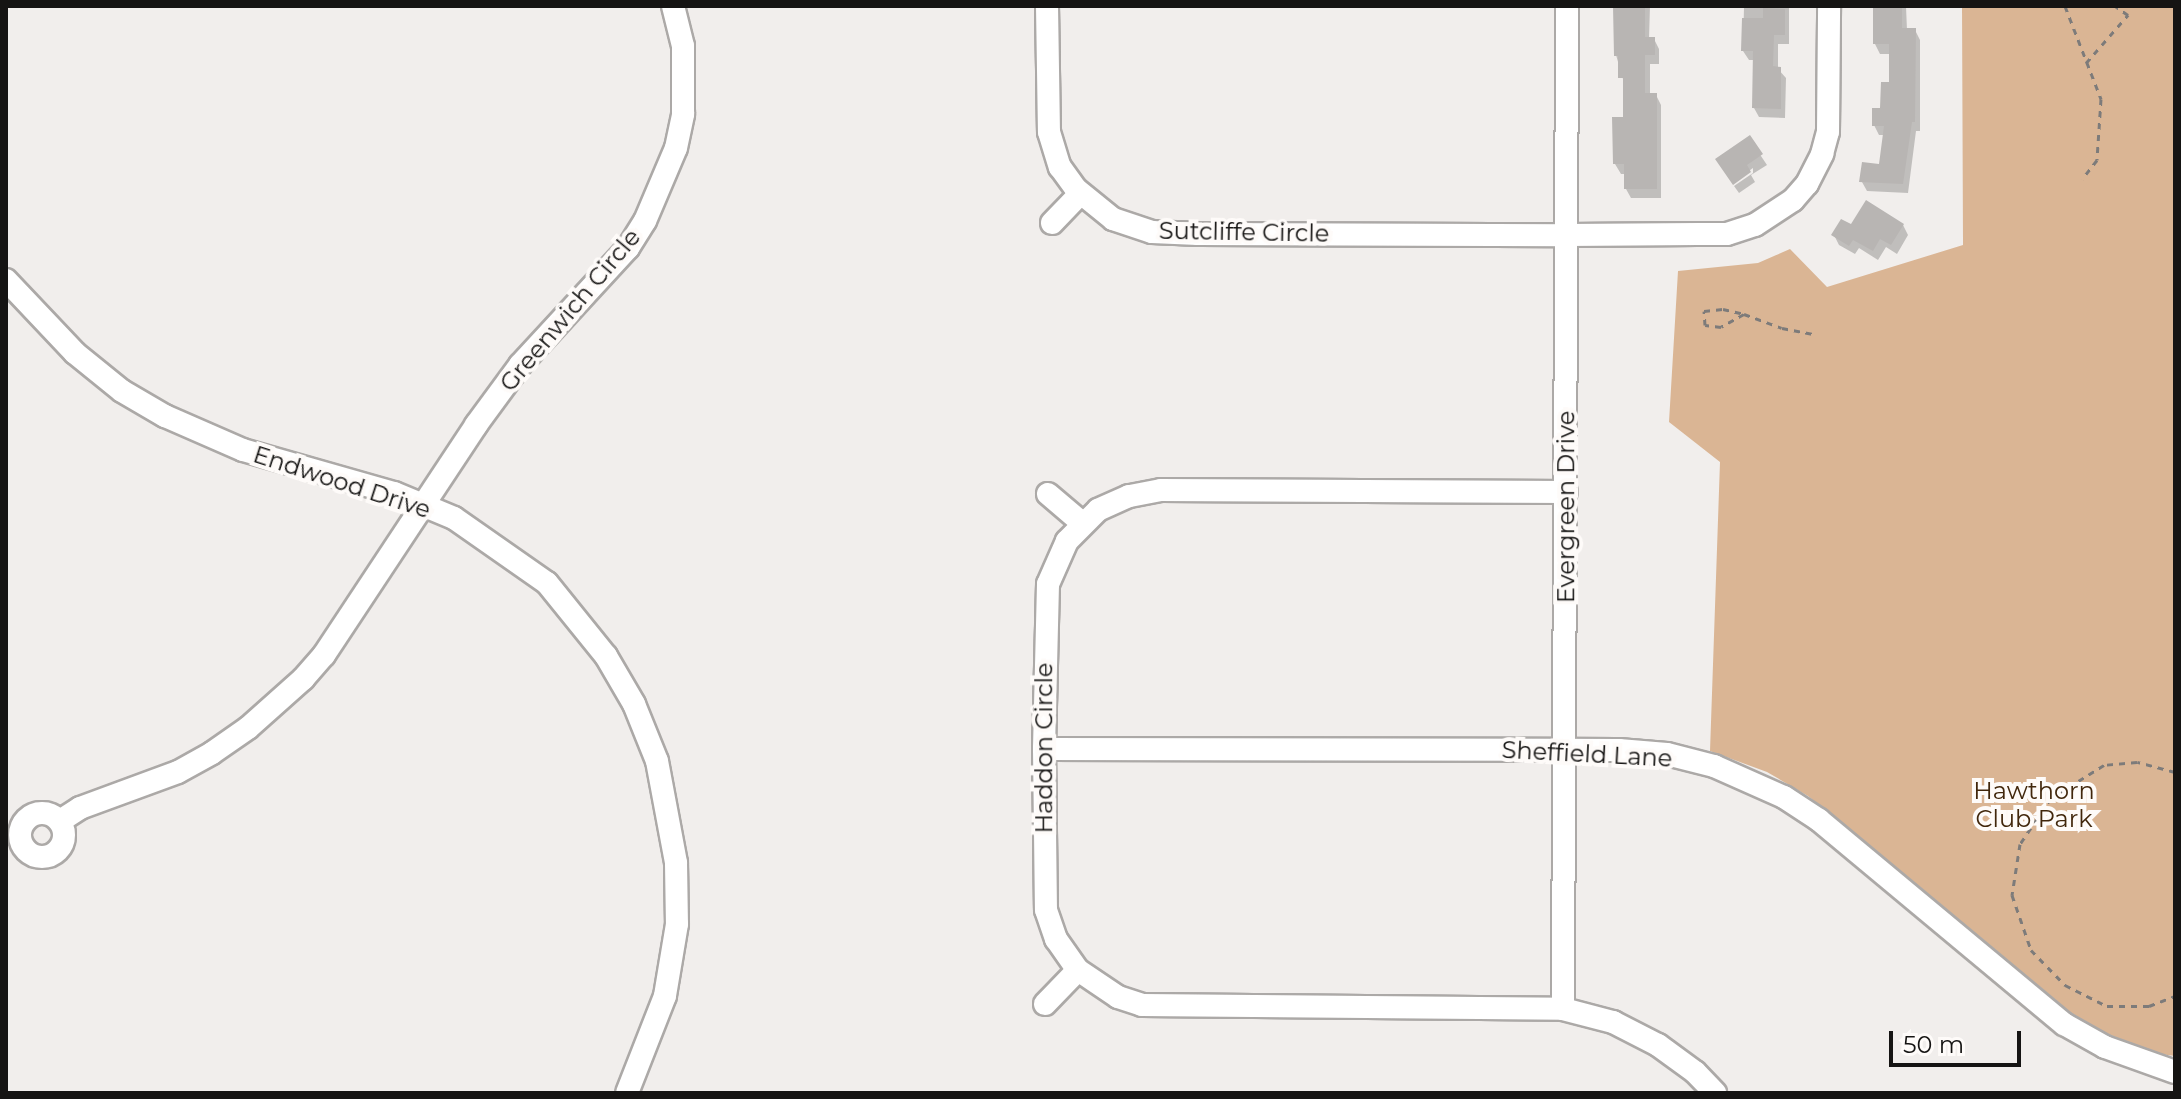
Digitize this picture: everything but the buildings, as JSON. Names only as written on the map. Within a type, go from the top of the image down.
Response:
[{"type":"street","name":"Greenwich Circle","points":[[60,821],[80,808],[178,772],[248,728],[303,679],[324,655],[520,365],[628,248],[645,221],[676,148],[683,114],[683,46],[673,6]]},
{"type":"street","name":"Sutcliffe Circle","points":[[1047,6],[1049,132],[1060,167],[1080,194],[1113,219],[1152,232],[1567,235],[1727,234],[1755,225],[1793,200],[1807,184],[1822,154],[1828,132],[1829,6]]},
{"type":"street","name":"Evergreen Drive","points":[[1563,1009],[1567,6]]},
{"type":"street","points":[[1052,223],[1080,194]]},
{"type":"street","name":"Endwood Drive","points":[[6,280],[75,353],[122,391],[165,416],[243,450],[394,493],[454,518],[486,538],[547,583],[606,656],[634,704],[657,761],[676,863],[677,924],[665,996],[627,1093]]},
{"type":"street","name":"Haddon Circle","points":[[1566,492],[1161,490],[1119,499],[1082,523],[1057,558],[1048,584],[1044,749],[1046,910],[1056,939],[1078,970],[1118,997],[1168,1007],[1563,1009],[1613,1022],[1658,1045],[1695,1072],[1715,1093]]},
{"type":"street","points":[[1048,494],[1082,523]]},
{"type":"street","name":"Sheffield Lane","points":[[1044,749],[1667,754],[1738,774],[1784,797],[1819,820],[2064,1024],[2105,1047],[2175,1072]]},
{"type":"street","points":[[1045,1004],[1078,970]]},
{"type":"path","points":[[2065,6],[2101,99],[2097,160],[2082,179]]},
{"type":"path","points":[[2086,63],[2128,15],[2115,6]]},
{"type":"path","points":[[1744,314],[1721,327],[1705,325],[1704,311],[1723,309],[1744,314],[1814,334]]},
{"type":"path","points":[[2175,772],[2137,762],[2104,765],[2051,798],[2020,844],[2012,895],[2031,950],[2065,985],[2107,1006],[2149,1006],[2175,996]]},
{"type":"green space","name":"Hawthorn Club Park","points":[[1962,6],[2175,6],[2175,1056],[2153,1053],[2099,1030],[2028,986],[1976,943],[1923,890],[1808,796],[1767,772],[1710,751],[1720,462],[1669,422],[1678,271],[1758,263],[1790,249],[1827,287],[1963,245]]}]
